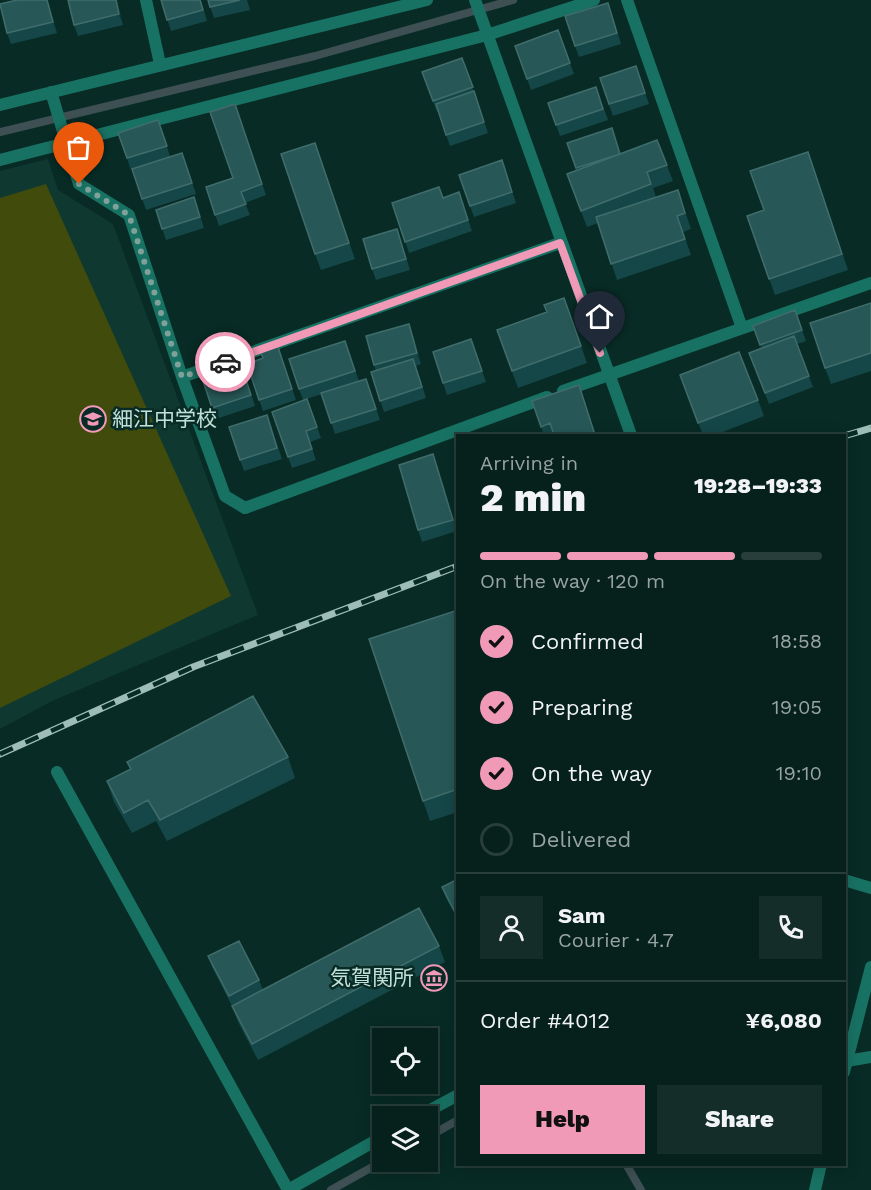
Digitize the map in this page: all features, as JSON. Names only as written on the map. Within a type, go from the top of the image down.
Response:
[{"type":"street","points":[[146,0],[160,64]]},
{"type":"street","points":[[0,105],[427,0]]},
{"type":"street","points":[[475,0],[560,243],[631,434]]},
{"type":"street","points":[[0,160],[487,35],[594,0]]},
{"type":"street","points":[[627,0],[742,328]]},
{"type":"street","points":[[51,92],[79,184],[129,215],[182,377],[225,496],[245,508],[608,375],[871,283]]},
{"type":"street","points":[[182,377],[560,243]]},
{"type":"street","points":[[57,772],[288,1190],[372,1143]]},
{"type":"street","points":[[846,881],[871,888]]},
{"type":"street","points":[[846,1066],[866,1008],[871,967]]},
{"type":"street","points":[[846,1066],[871,1057]]},
{"type":"street","points":[[438,1106],[456,1096]]},
{"type":"street","points":[[815,1190],[821,1166]]},
{"type":"shaded area","name":"細江中学校","points":[[48,159],[58,190],[113,224],[258,615],[52,701],[0,729],[0,171]]},
{"type":"green space","name":"細江中学校","points":[[46,184],[231,596],[0,708],[0,198]]},
{"type":"building","points":[[17,0],[47,0],[53,22],[7,33],[0,4]]},
{"type":"building","points":[[68,0],[116,0],[119,14],[74,25]]},
{"type":"building","points":[[161,0],[200,0],[203,10],[167,20]]},
{"type":"building","points":[[208,0],[240,0],[210,7]]},
{"type":"building","points":[[608,3],[617,33],[575,46],[565,16]]},
{"type":"building","points":[[558,30],[570,63],[527,79],[515,46]]},
{"type":"building","points":[[462,58],[473,87],[433,101],[422,72]]},
{"type":"building","points":[[636,66],[645,93],[609,104],[600,78]]},
{"type":"building","points":[[596,87],[603,109],[556,125],[548,103]]},
{"type":"building","points":[[474,91],[484,122],[446,135],[436,104]]},
{"type":"building","points":[[235,104],[262,184],[241,192],[246,204],[215,215],[206,187],[233,178],[210,112]]},
{"type":"building","points":[[158,120],[167,146],[127,158],[118,133]]},
{"type":"building","points":[[612,128],[620,154],[576,168],[567,143]]},
{"type":"building","points":[[657,140],[667,165],[647,172],[651,184],[581,211],[567,174]]},
{"type":"building","points":[[315,143],[349,243],[315,254],[281,154]]},
{"type":"building","points":[[808,152],[842,254],[769,279],[747,216],[764,210],[750,171]]},
{"type":"building","points":[[182,153],[192,183],[142,199],[132,169]]},
{"type":"building","points":[[502,160],[512,192],[470,206],[459,175]]},
{"type":"building","points":[[439,187],[443,198],[459,192],[468,220],[405,242],[392,203]]},
{"type":"building","points":[[678,190],[685,213],[677,216],[685,239],[611,264],[596,217]]},
{"type":"building","points":[[194,197],[200,217],[162,229],[156,210]]},
{"type":"building","points":[[397,229],[406,259],[372,269],[363,239]]},
{"type":"building","points":[[564,298],[581,346],[512,371],[497,330],[547,312],[544,305]]},
{"type":"building","points":[[871,303],[871,353],[825,368],[810,323]]},
{"type":"building","points":[[795,310],[802,330],[760,345],[753,326]]},
{"type":"building","points":[[409,324],[417,353],[374,365],[366,336]]},
{"type":"building","points":[[794,336],[809,376],[765,393],[749,353]]},
{"type":"building","points":[[471,339],[482,371],[443,383],[433,352]]},
{"type":"building","points":[[345,341],[355,371],[299,389],[289,359]]},
{"type":"building","points":[[277,344],[292,389],[259,400],[247,364],[263,358],[260,350]]},
{"type":"building","points":[[739,352],[758,400],[698,423],[680,375]]},
{"type":"building","points":[[238,356],[251,395],[212,408],[203,381],[216,377],[212,366]]},
{"type":"building","points":[[413,359],[422,387],[380,401],[371,372]]},
{"type":"building","points":[[366,379],[376,409],[331,423],[321,393]]},
{"type":"building","points":[[579,385],[594,432],[554,434],[550,423],[541,427],[532,401]]},
{"type":"building","points":[[307,399],[317,427],[306,431],[312,449],[288,457],[272,412]]},
{"type":"building","points":[[267,415],[277,448],[240,460],[229,427]]},
{"type":"building","points":[[433,454],[453,520],[418,530],[399,465]]},
{"type":"building","points":[[456,611],[456,790],[423,801],[369,639]]},
{"type":"building","points":[[253,696],[288,757],[160,820],[148,800],[124,813],[107,781],[131,769],[127,762]]},
{"type":"building","points":[[456,880],[456,914],[442,887]]},
{"type":"building","points":[[419,908],[439,946],[252,1044],[232,1006]]},
{"type":"building","points":[[239,941],[259,980],[229,996],[208,956]]},
{"type":"waterway","points":[[0,132],[315,56],[513,0]]},
{"type":"waterway","points":[[438,1131],[456,1121]]},
{"type":"waterway","points":[[627,1166],[641,1190]]},
{"type":"waterway","points":[[331,1190],[372,1167]]},
{"type":"railway","points":[[846,435],[871,428]]},
{"type":"railway","points":[[0,754],[193,667],[456,567]]},
{"type":"way so far","points":[[79,184],[129,215],[182,377],[225,362]]},
{"type":"place","name":"細江中学校","points":[[93,419]]},
{"type":"place","name":"気賀関所","points":[[434,978]]},
{"type":"route","points":[[225,362],[560,243],[600,353]]}]
